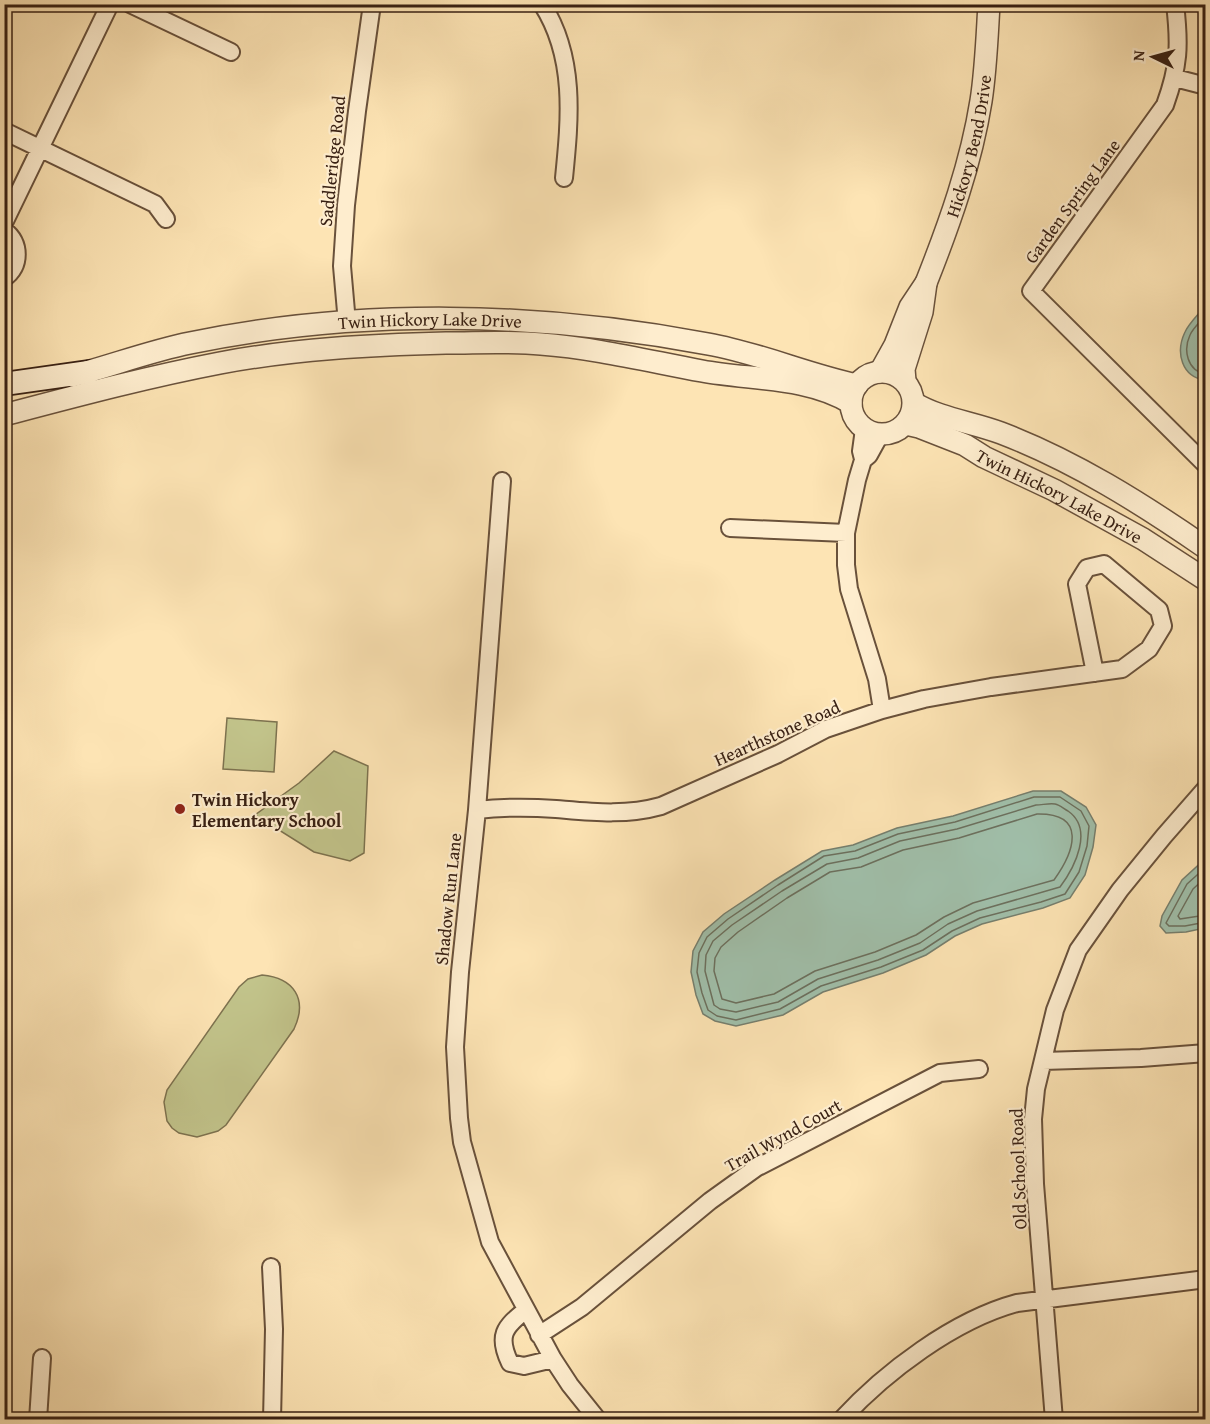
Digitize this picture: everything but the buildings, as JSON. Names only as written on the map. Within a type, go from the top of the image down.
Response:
[{"type":"main road","points":[[4,384],[89,372]]},
{"type":"street","points":[[4,223],[110,4]]},
{"type":"street","points":[[130,4],[231,52]]},
{"type":"street","name":"Saddleridge Road","points":[[347,323],[342,266],[345,215],[372,4]]},
{"type":"street","points":[[542,4],[558,35],[569,82],[564,178]]},
{"type":"street","name":"Hickory Bend Drive","points":[[905,381],[904,369],[922,312],[926,283],[963,175],[980,104],[985,74],[990,4]]},
{"type":"street","name":"Garden Spring Lane","points":[[1175,4],[1178,32],[1175,78],[1165,105],[1031,291],[1206,465]]},
{"type":"street","points":[[1175,78],[1206,86]]},
{"type":"street","points":[[4,131],[155,204],[166,219]]},
{"type":"street","points":[[4,230],[15,242],[17,260],[14,268],[4,278]]},
{"type":"street","name":"Hickory Bend Drive","points":[[880,372],[896,345],[910,307],[926,283]]},
{"type":"street","name":"Twin Hickory Lake Drive","points":[[4,393],[197,342],[288,327],[430,318],[480,318],[603,327],[744,351],[828,378],[854,394]]},
{"type":"street","name":"Twin Hickory Lake Drive","points":[[4,415],[132,381],[222,363],[272,355],[386,345],[516,342],[588,350],[701,371],[854,394]]},
{"type":"street","points":[[880,372],[892,373],[905,381],[910,388],[914,403],[913,412],[906,424],[890,434],[872,432],[857,422],[854,394],[864,378],[880,372]]},
{"type":"street","name":"Twin Hickory Lake Drive","points":[[914,403],[944,417],[1001,433],[1077,468],[1161,517],[1206,549]]},
{"type":"street","name":"Twin Hickory Lake Drive","points":[[906,424],[965,445],[984,457],[1054,490],[1134,534],[1206,580]]},
{"type":"street","points":[[872,432],[869,455],[863,460],[849,511],[846,565],[849,589],[877,679],[882,710]]},
{"type":"street","name":"Shadow Run Lane","points":[[502,481],[477,810],[460,972],[455,1047],[459,1118],[462,1142],[490,1242],[553,1359],[576,1393],[598,1419]]},
{"type":"street","points":[[730,528],[846,533]]},
{"type":"street","name":"Hearthstone Road","points":[[477,810],[506,807],[614,814],[641,812],[661,806],[778,754],[826,729],[882,710],[924,699],[980,689],[1095,673],[1122,669],[1149,650],[1163,626],[1159,610],[1104,564],[1088,568],[1077,584],[1095,673]]},
{"type":"street","name":"Old School Road","points":[[1054,1419],[1033,1119],[1036,1089],[1055,1010],[1078,950],[1120,890],[1206,788]]},
{"type":"street","points":[[1043,1060],[1131,1059],[1206,1053]]},
{"type":"street","name":"Trail Wynd Court","points":[[539,1335],[582,1307],[710,1201],[756,1168],[940,1073],[978,1069]]},
{"type":"street","points":[[271,1267],[274,1329],[272,1419]]},
{"type":"street","points":[[841,1419],[859,1400],[896,1370],[963,1325],[997,1308],[1017,1303],[1206,1279]]},
{"type":"street","points":[[526,1310],[512,1320],[504,1331],[503,1347],[510,1363],[524,1366],[553,1359]]},
{"type":"street","points":[[38,1419],[42,1358]]},
{"type":"green space","points":[[227,718],[277,722],[274,772],[223,769]]},
{"type":"green space","points":[[334,751],[368,766],[364,853],[350,861],[314,852],[255,815],[299,783]]},
{"type":"green space","points":[[262,975],[282,980],[295,992],[299,1008],[294,1029],[226,1125],[218,1131],[197,1137],[179,1133],[167,1121],[164,1102],[167,1090],[239,987],[248,979]]},
{"type":"water","points":[[1205,306],[1205,380],[1197,378],[1186,369],[1181,356],[1181,348],[1187,329]]},
{"type":"water","points":[[1033,791],[1061,791],[1086,807],[1096,825],[1085,875],[1070,898],[1043,908],[982,924],[955,936],[926,955],[883,973],[823,992],[783,1015],[736,1026],[715,1021],[703,1014],[691,972],[693,951],[703,932],[724,914],[822,851],[853,845],[897,828],[953,816]]},
{"type":"water","points":[[1205,859],[1205,928],[1166,933],[1160,926],[1162,916],[1182,880]]},
{"type":"place","name":"Twin Hickory Elementary School","points":[[180,809]]}]
